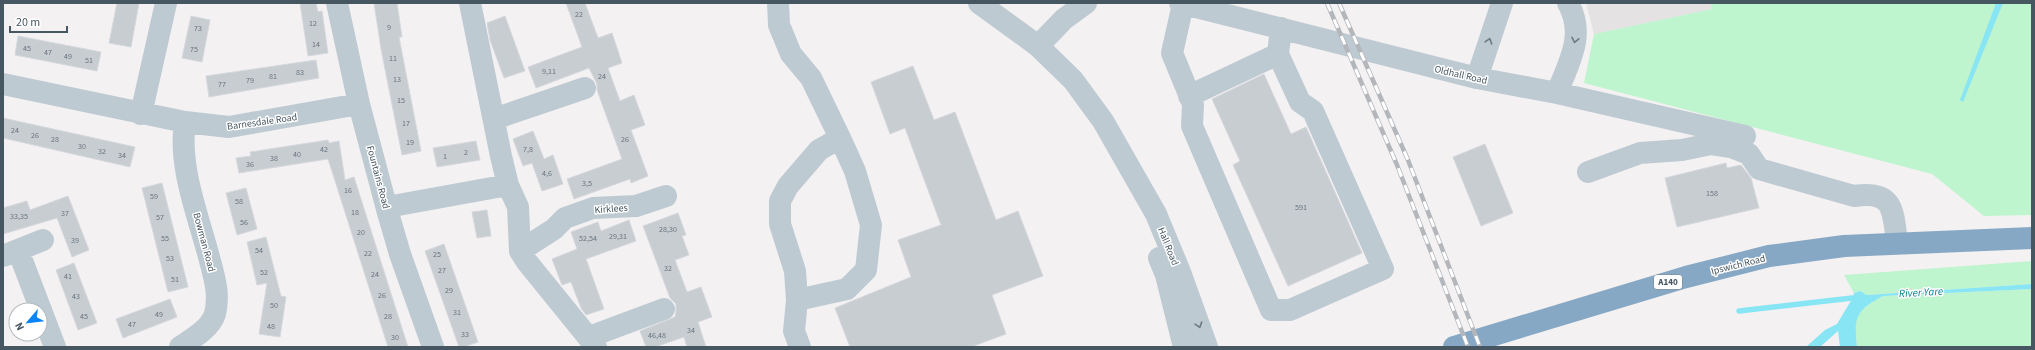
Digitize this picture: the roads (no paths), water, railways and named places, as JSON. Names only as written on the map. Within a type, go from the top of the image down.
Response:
[{"type":"highway","name":"Ipswich Road","points":[[1454,347],[1686,277],[1769,256],[1844,246],[2026,238]]},
{"type":"street","points":[[140,114],[166,3]]},
{"type":"street","name":"Fountains Road","points":[[337,3],[359,104],[400,254],[433,347]]},
{"type":"street","points":[[470,3],[508,185],[518,207],[520,251],[527,262],[593,342],[664,309]]},
{"type":"street","points":[[778,3],[779,25],[791,54],[810,78],[840,138],[855,171],[872,225],[866,270],[847,289],[797,300]]},
{"type":"street","name":"Hall Road","points":[[979,3],[1038,46],[1073,80],[1103,121],[1156,214],[1180,272],[1207,347]]},
{"type":"street","points":[[1038,46],[1064,19],[1086,3]]},
{"type":"street","points":[[1182,3],[1172,54],[1192,104],[1192,126],[1272,310],[1290,310],[1383,270],[1313,111],[1300,102],[1278,54],[1281,28]]},
{"type":"street","name":"Oldhall Road","points":[[1182,3],[1477,78],[1557,93],[1745,136]]},
{"type":"street","points":[[1477,78],[1502,3]]},
{"type":"street","points":[[1557,93],[1575,43],[1577,29],[1574,12],[1568,3]]},
{"type":"street","points":[[1189,96],[1278,54]]},
{"type":"street","name":"Barnesdale Road","points":[[3,84],[140,114],[184,122],[229,127],[359,104]]},
{"type":"street","points":[[494,119],[586,88]]},
{"type":"street","name":"Bowman Road","points":[[180,347],[201,333],[214,315],[218,291],[187,175],[182,137],[184,122]]},
{"type":"street","points":[[800,347],[794,331],[797,300],[795,271],[780,224],[780,201],[788,186],[819,150],[840,138]]},
{"type":"street","points":[[1588,172],[1640,153],[1682,150],[1711,144],[1731,147],[1749,154],[1759,169],[1854,196],[1869,194],[1880,196],[1889,203],[1894,221],[1897,243]]},
{"type":"street","name":"Hall Road","points":[[1121,151],[1166,275],[1184,347]]},
{"type":"street","points":[[387,207],[508,185]]},
{"type":"street","name":"Kirklees","points":[[520,251],[554,229],[565,218],[593,208],[636,206],[666,196]]},
{"type":"street","points":[[43,240],[10,253],[55,347]]},
{"type":"water","points":[[1996,3],[2003,3],[1963,102],[1960,100]]},
{"type":"water","name":"River Yare","points":[[2032,284],[2032,289],[1883,296],[1867,306],[1858,316],[1856,328],[1857,347],[1840,347],[1838,331],[1820,347],[1806,347],[1825,330],[1837,324],[1854,293],[1860,291],[1867,295]]},
{"type":"waterway","points":[[1739,311],[1852,298]]},
{"type":"railway","points":[[1327,3],[1397,165],[1468,347]]},
{"type":"railway","points":[[1339,3],[1408,160],[1480,347]]}]
